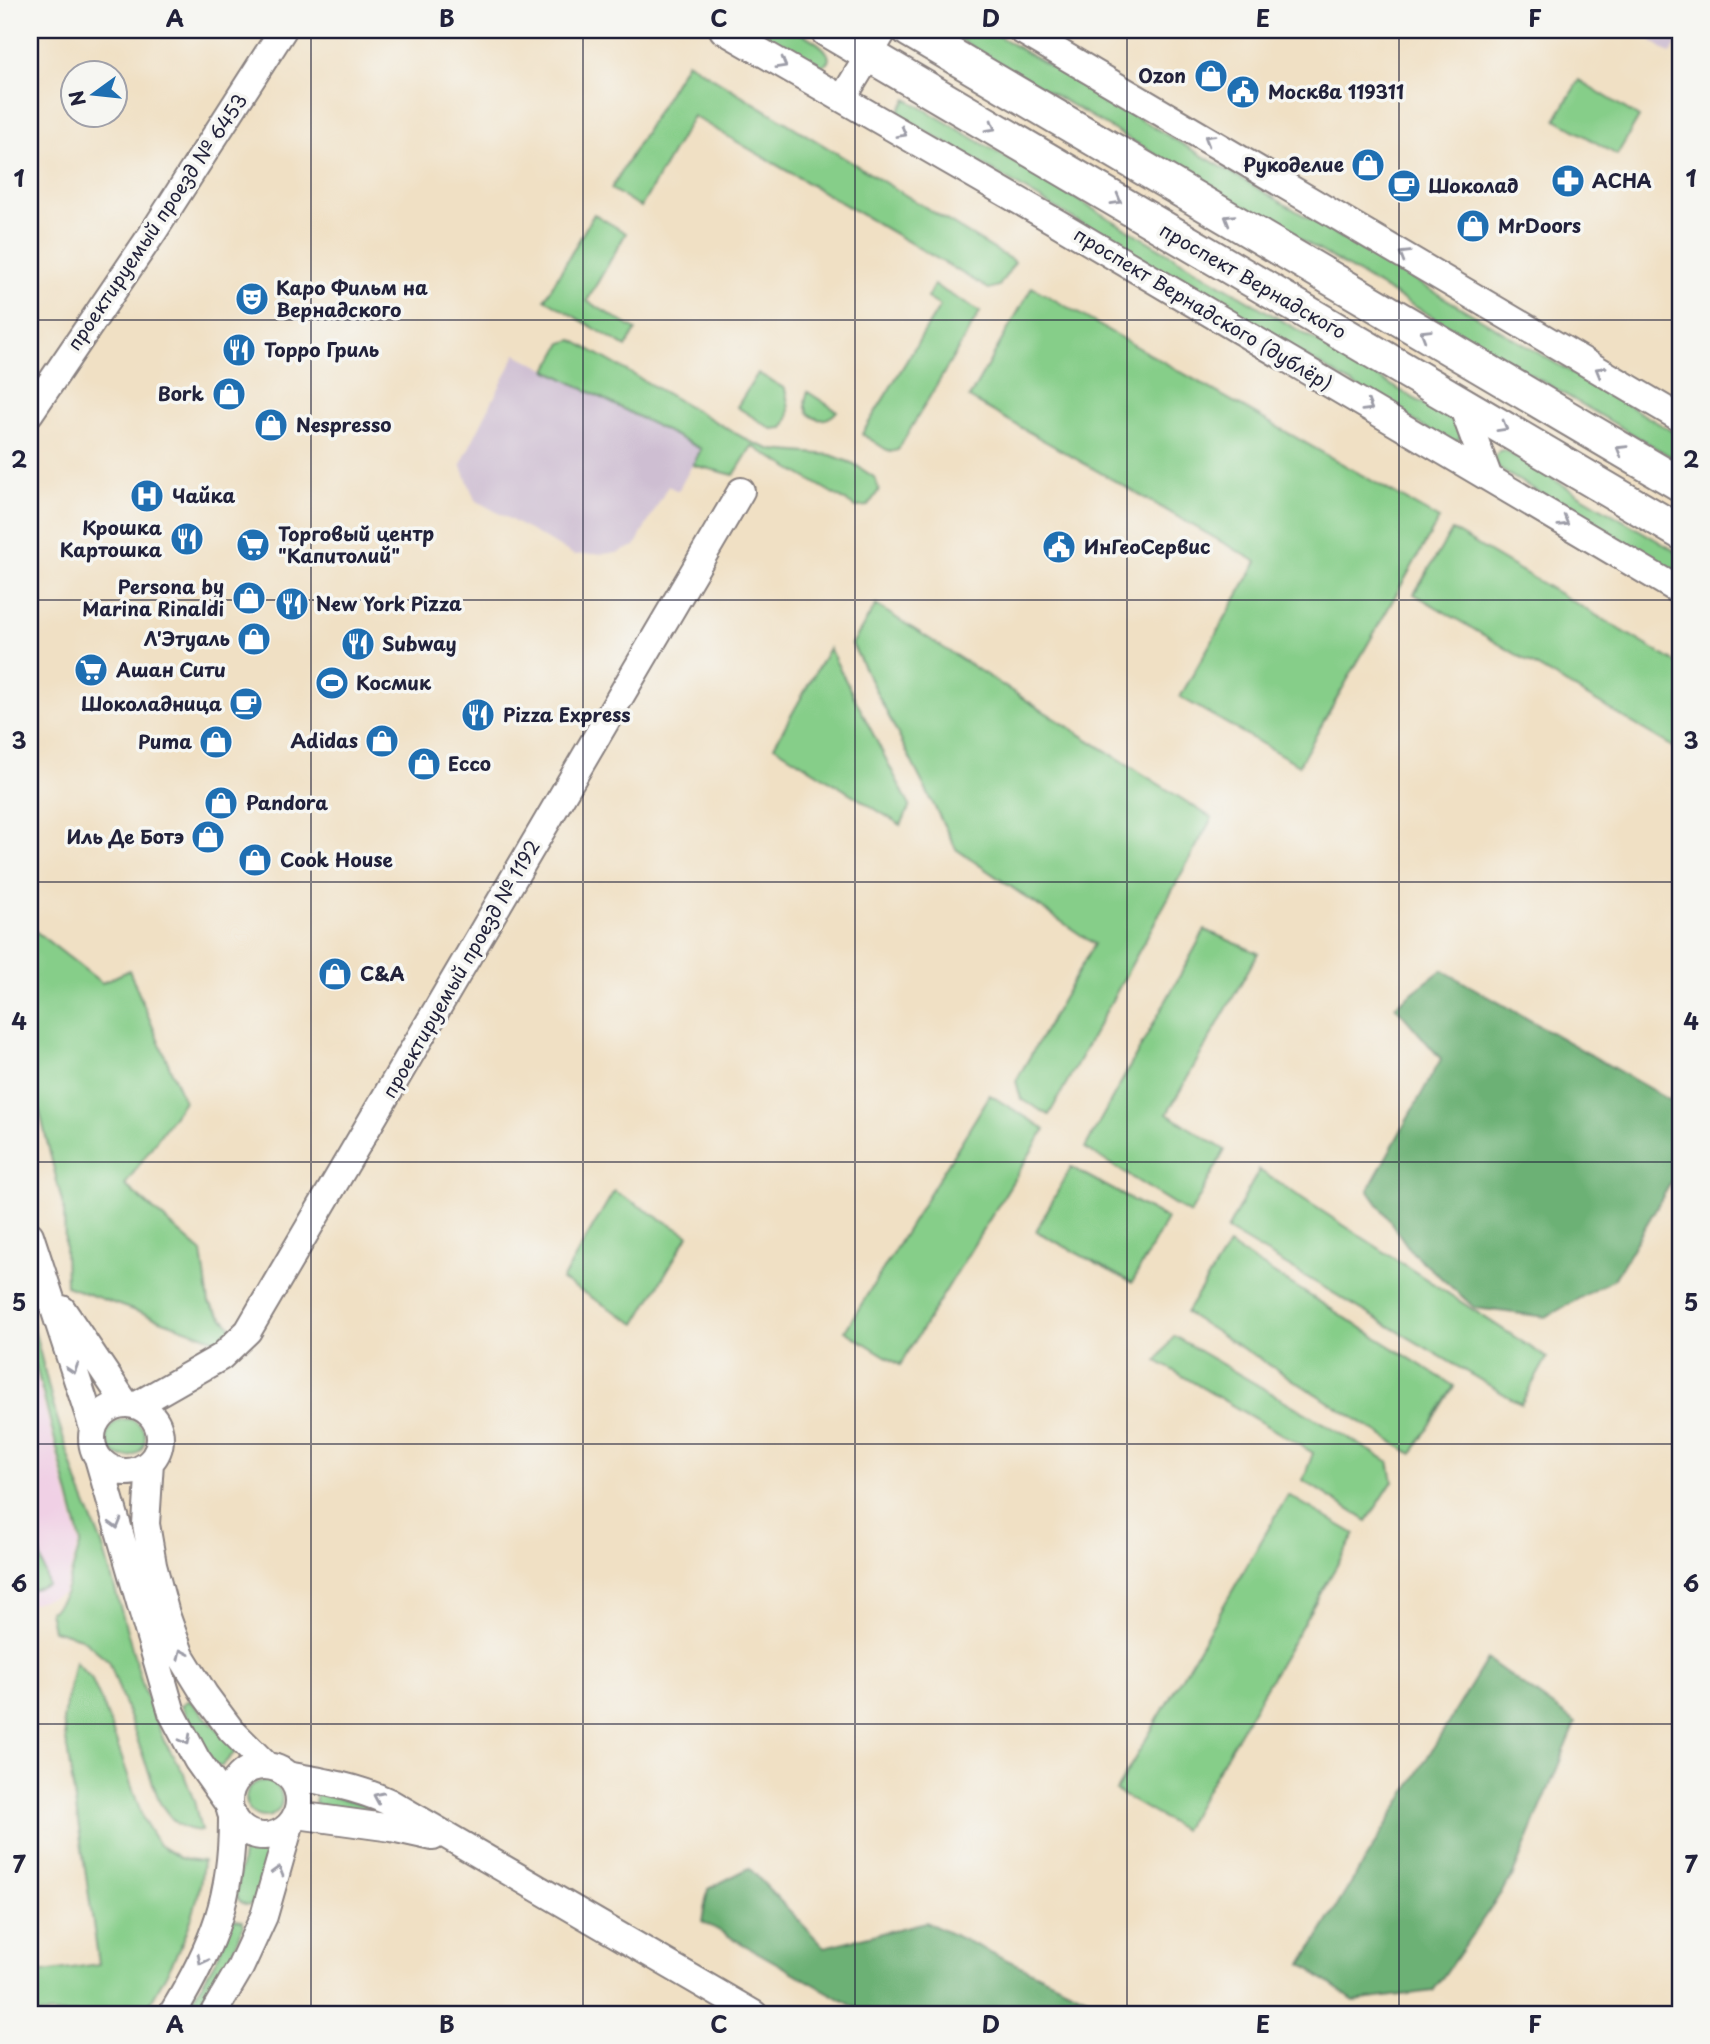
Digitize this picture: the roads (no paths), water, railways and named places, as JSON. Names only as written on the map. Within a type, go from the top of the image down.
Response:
[{"type":"main road","name":"проспект Вернадского","points":[[827,30],[877,42],[1461,403],[1680,532]]},
{"type":"main road","points":[[909,30],[1680,484]]},
{"type":"street","name":"проектируемый проезд № 6453","points":[[30,413],[154,232],[283,30]]},
{"type":"street","name":"проспект Вернадского (дублёр)","points":[[723,30],[1680,591]]},
{"type":"street","points":[[1021,30],[1680,418]]},
{"type":"street","points":[[843,99],[877,42]]},
{"type":"street","points":[[1461,403],[1489,478]]},
{"type":"street","name":"проектируемый проезд № 1192","points":[[132,1404],[221,1357],[248,1331],[741,491]]},
{"type":"street","points":[[30,1235],[93,1428],[93,1449],[98,1458],[172,1713],[197,1760],[238,1824],[247,1832],[258,1836],[281,1832],[293,1820],[393,1828],[458,1843]]},
{"type":"street","points":[[43,1281],[132,1404],[147,1411],[159,1430],[157,1452],[141,1469],[117,1471],[98,1458]]},
{"type":"street","points":[[93,1428],[102,1413],[109,1408],[132,1404]]},
{"type":"street","points":[[150,1462],[146,1524],[163,1602],[177,1646],[205,1695],[231,1730],[277,1771],[295,1783],[298,1794],[299,1805],[268,1901],[240,1968],[213,2014]]},
{"type":"street","points":[[172,2014],[209,1947],[226,1891],[232,1842],[230,1795],[239,1777],[257,1767],[373,1794],[754,2014]]},
{"type":"street","points":[[226,1891],[237,1911],[247,1913],[257,1910],[268,1901]]},
{"type":"place","name":"Ozon","points":[[1211,76]]},
{"type":"place","name":"Москва 119311","points":[[1243,92]]},
{"type":"place","name":"Рукоделие","points":[[1368,165]]},
{"type":"place","name":"ACHA","points":[[1568,181]]},
{"type":"place","name":"Шоколад","points":[[1404,186]]},
{"type":"place","name":"MrDoors","points":[[1473,226]]},
{"type":"place","name":"Каро Фильм на Вернадского","points":[[252,299]]},
{"type":"place","name":"Торро Гриль","points":[[239,350]]},
{"type":"place","name":"Bork","points":[[229,394]]},
{"type":"place","name":"Nespresso","points":[[271,425]]},
{"type":"place","name":"Чайка","points":[[147,496]]},
{"type":"place","name":"Крошка Картошка","points":[[187,539]]},
{"type":"place","name":"Торговый центр \"Капитолий\"","points":[[253,545]]},
{"type":"place","name":"ИнГеоСервис","points":[[1059,547]]},
{"type":"place","name":"Persona by Marina Rinaldi","points":[[249,598]]},
{"type":"place","name":"New York Pizza","points":[[292,604]]},
{"type":"place","name":"Л'Этуаль","points":[[254,639]]},
{"type":"place","name":"Subway","points":[[358,644]]},
{"type":"place","name":"Ашан Сити","points":[[91,670]]},
{"type":"place","name":"Космик","points":[[332,683]]},
{"type":"place","name":"Шоколадница","points":[[246,704]]},
{"type":"place","name":"Pizza Express","points":[[478,715]]},
{"type":"place","name":"Adidas","points":[[382,741]]},
{"type":"place","name":"Puma","points":[[216,742]]},
{"type":"place","name":"Ecco","points":[[424,764]]},
{"type":"place","name":"Pandora","points":[[221,803]]},
{"type":"place","name":"Иль Де Ботэ","points":[[208,837]]},
{"type":"place","name":"Cook House","points":[[255,860]]},
{"type":"place","name":"C&A","points":[[335,974]]}]
